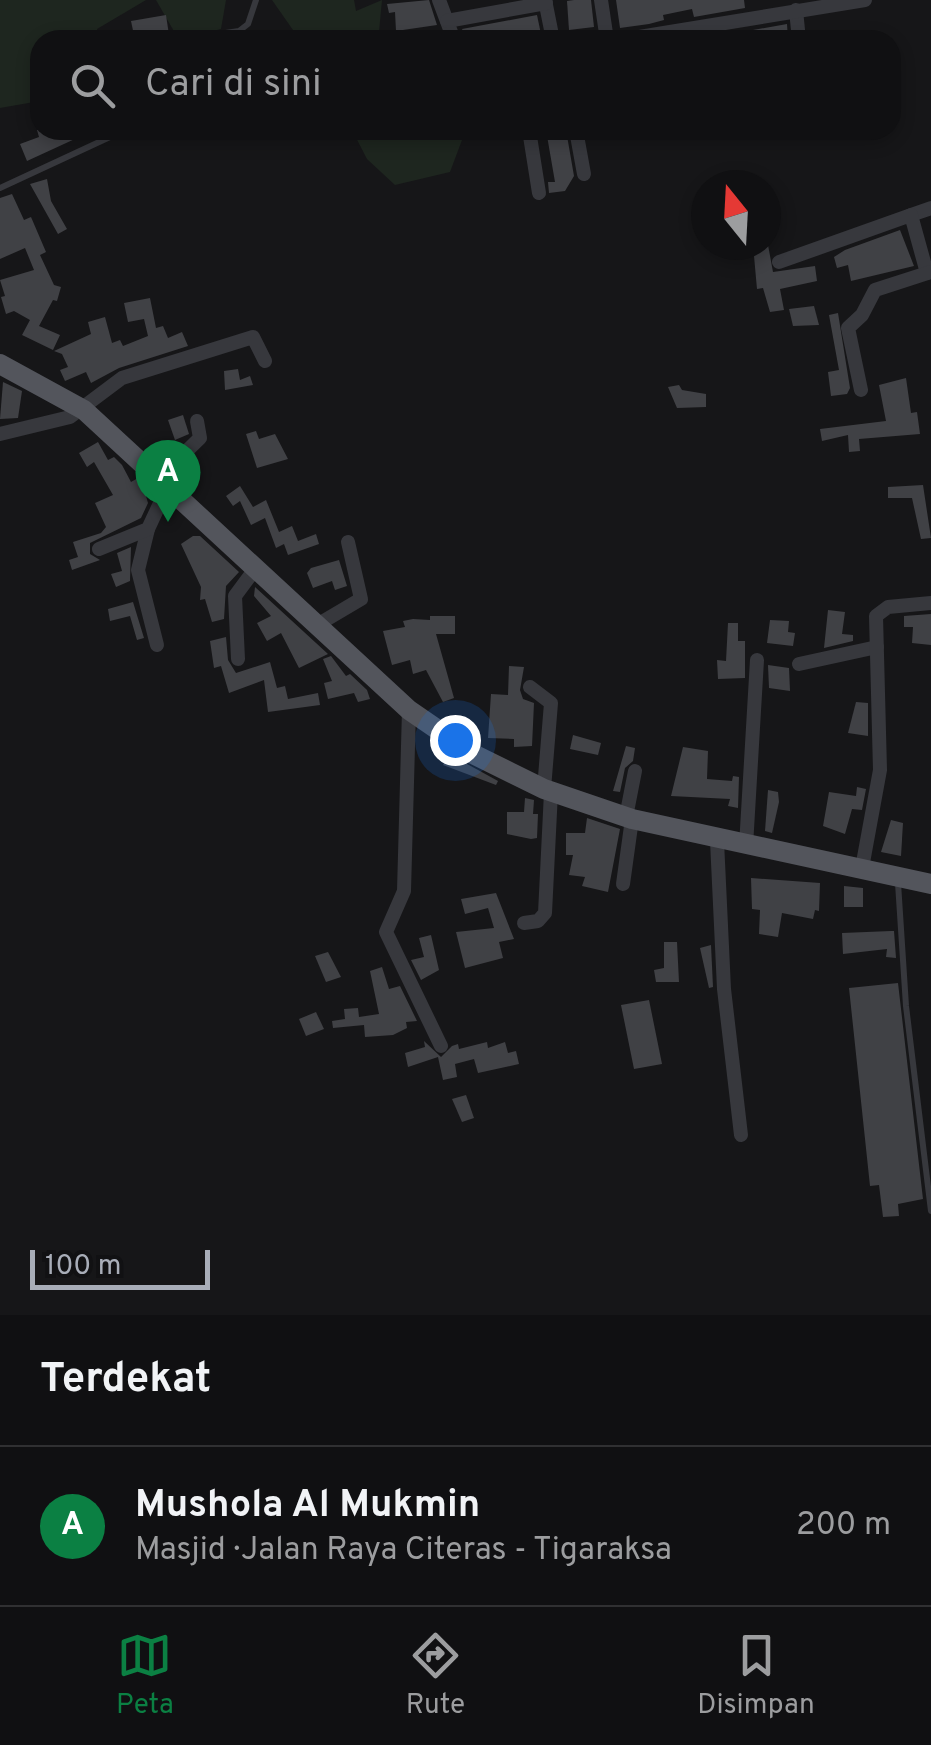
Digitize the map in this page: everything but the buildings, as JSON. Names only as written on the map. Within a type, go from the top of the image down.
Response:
[{"type":"main road","points":[[0,364],[84,410],[409,710],[473,754],[547,791],[629,818],[717,841],[931,884]]},
{"type":"street","points":[[439,0],[450,30]]},
{"type":"street","points":[[601,0],[606,30]]},
{"type":"street","points":[[679,30],[865,0]]},
{"type":"street","points":[[447,21],[546,2],[552,30]]},
{"type":"street","points":[[796,10],[798,30]]},
{"type":"street","points":[[531,140],[539,192]]},
{"type":"street","points":[[578,140],[584,174]]},
{"type":"street","points":[[779,262],[931,208]]},
{"type":"street","points":[[861,390],[848,328],[862,315],[875,290],[929,273],[910,215]]},
{"type":"street","points":[[0,434],[84,410],[108,385],[122,378],[253,338],[265,361]]},
{"type":"street","points":[[157,646],[138,570],[164,481],[200,438],[197,421]]},
{"type":"street","points":[[98,549],[148,529]]},
{"type":"street","points":[[316,625],[361,599],[348,542]]},
{"type":"street","points":[[238,659],[236,596],[255,570]]},
{"type":"street","points":[[862,868],[880,770],[879,611],[931,603]]},
{"type":"street","points":[[799,664],[877,647]]},
{"type":"street","points":[[746,846],[757,660]]},
{"type":"street","points":[[524,923],[538,921],[545,913],[551,703],[530,688]]},
{"type":"street","points":[[409,710],[404,891],[386,932],[441,1046]]},
{"type":"street","points":[[623,884],[635,771]]},
{"type":"street","points":[[717,841],[724,989],[741,1135]]},
{"type":"lane","points":[[240,30],[248,24],[256,0]]},
{"type":"lane","points":[[0,188],[103,140]]},
{"type":"lane","points":[[897,877],[906,1006],[931,1211]]},
{"type":"shaded area","points":[[0,0],[146,0],[97,30],[30,30],[30,103],[0,108]]},
{"type":"shaded area","points":[[156,0],[226,0],[221,29],[173,30]]},
{"type":"shaded area","points":[[272,0],[354,0],[356,11],[382,0],[379,30],[293,30]]},
{"type":"shaded area","points":[[357,140],[462,140],[450,172],[395,185],[367,159]]},
{"type":"place","name":"Mushola Al Mukmin","points":[[168,522]]}]
